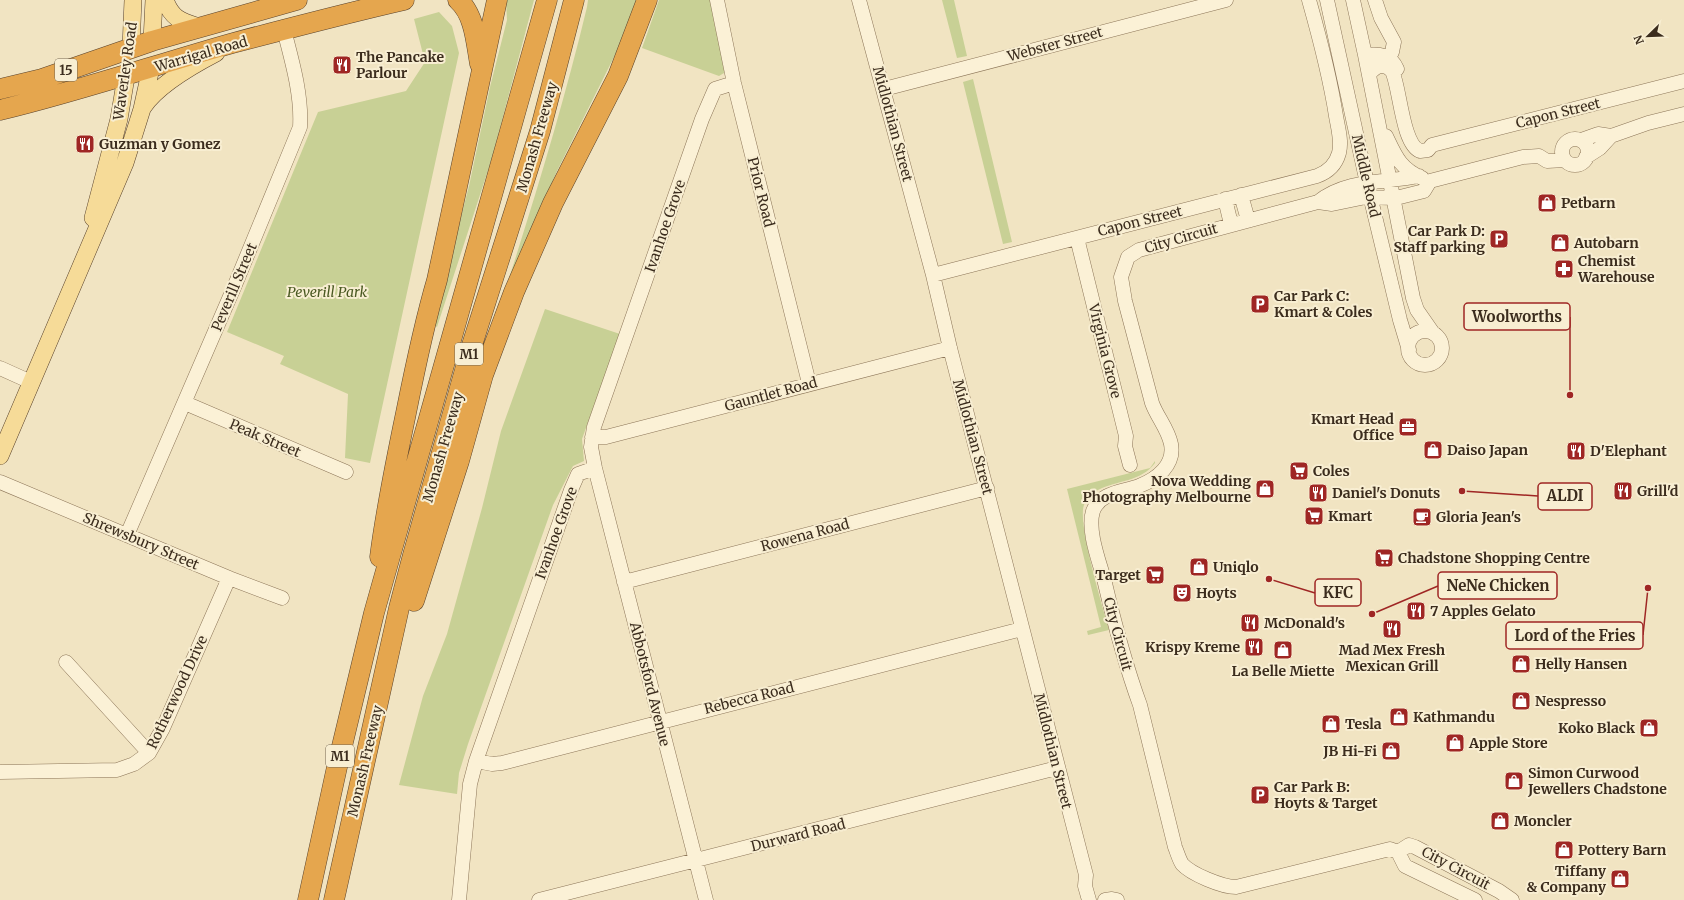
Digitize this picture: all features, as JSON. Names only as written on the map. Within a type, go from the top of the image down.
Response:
[{"type":"highway","name":"Warrigal Road","points":[[0,89],[42,78],[152,41],[297,0]]},
{"type":"highway","name":"Warrigal Road","points":[[0,110],[50,98],[234,43],[404,0]]},
{"type":"highway","points":[[458,0],[468,14],[473,26],[482,72]]},
{"type":"highway","points":[[374,613],[383,531],[399,445],[426,318],[437,280],[497,0]]},
{"type":"highway","name":"Monash Freeway","points":[[308,900],[337,767],[374,613],[547,0]]},
{"type":"highway","name":"Monash Freeway","points":[[334,900],[399,608],[472,345],[540,131],[574,0]]},
{"type":"highway","points":[[376,710],[406,628],[459,461],[483,374],[493,346],[530,253],[553,202],[618,76],[647,0]]},
{"type":"highway","name":"Waverley Road","points":[[151,68],[152,41]]},
{"type":"highway","name":"Waverley Road","points":[[126,76],[131,48]]},
{"type":"main road","name":"Waverley Road","points":[[131,48],[134,0]]},
{"type":"main road","name":"Waverley Road","points":[[152,41],[154,0]]},
{"type":"main road","points":[[165,0],[169,10],[176,18],[199,27]]},
{"type":"main road","points":[[142,109],[153,95],[187,70],[234,43]]},
{"type":"main road","name":"Waverley Road","points":[[0,456],[86,258],[125,163],[142,109],[151,68]]},
{"type":"main road","name":"Waverley Road","points":[[86,258],[95,212],[119,119],[126,76]]},
{"type":"street","name":"Prior Road","points":[[717,0],[734,83],[809,384]]},
{"type":"street","name":"Midlothian Street","points":[[859,0],[884,90],[987,488],[1057,768],[1086,875],[1092,885],[1096,900]]},
{"type":"street","name":"Webster Street","points":[[884,90],[1226,0]]},
{"type":"street","name":"Middle Road","points":[[1309,0],[1331,88],[1340,139],[1339,153]]},
{"type":"street","name":"Middle Road","points":[[1327,0],[1367,183],[1400,320],[1409,350]]},
{"type":"street","name":"Middle Road","points":[[1353,0],[1414,304],[1433,333]]},
{"type":"street","points":[[1375,0],[1379,14],[1387,31],[1386,60]]},
{"type":"street","name":"Peverill Street","points":[[127,536],[291,153],[300,127],[300,110],[292,61],[284,30]]},
{"type":"street","points":[[1365,55],[1386,60]]},
{"type":"street","name":"Capon Street","points":[[1386,60],[1397,71],[1416,138],[1421,143],[1432,146],[1684,81]]},
{"type":"street","points":[[1369,74],[1386,60]]},
{"type":"street","name":"Ivanhoe Grove","points":[[459,900],[470,784],[476,761],[571,490],[578,474],[595,468],[592,455],[592,437],[596,420],[702,119],[715,89],[734,83]]},
{"type":"street","points":[[1611,136],[1600,148],[1586,157],[1581,163],[1575,165],[1569,164],[1565,160],[1562,151],[1564,145],[1569,140],[1580,140],[1598,134],[1611,136],[1648,123],[1684,114]]},
{"type":"street","points":[[1378,120],[1401,163],[1407,170],[1424,178],[1487,166],[1518,158],[1539,156],[1547,161],[1565,160]]},
{"type":"street","points":[[1580,140],[1587,148],[1586,157]]},
{"type":"street","points":[[1539,156],[1546,149],[1564,145]]},
{"type":"street","name":"Capon Street","points":[[932,275],[1321,174],[1330,168],[1339,153]]},
{"type":"street","name":"City Circuit","points":[[1318,202],[1328,194],[1367,183],[1424,178],[1424,191],[1393,198],[1371,197],[1332,204],[1318,202],[1231,224],[1139,250],[1128,257],[1122,272],[1125,301],[1149,395],[1156,415],[1167,432],[1172,451],[1168,464],[1160,473],[1147,482],[1103,498],[1094,509],[1091,518],[1095,544],[1118,637],[1140,705],[1175,847],[1186,868],[1216,883],[1224,886],[1236,887],[1390,849],[1398,852],[1405,866],[1475,900]]},
{"type":"street","points":[[1241,195],[1248,220]]},
{"type":"street","points":[[1225,199],[1231,224]]},
{"type":"street","name":"Virginia Grove","points":[[1077,238],[1126,436],[1125,446],[1130,465]]},
{"type":"street","points":[[1422,332],[1433,333],[1440,340],[1442,346],[1440,357],[1435,362],[1429,364],[1420,364],[1412,358],[1409,350],[1411,340],[1416,334],[1422,332]]},
{"type":"street","name":"Gauntlet Road","points":[[592,437],[606,437],[950,348]]},
{"type":"street","points":[[0,368],[31,382]]},
{"type":"street","name":"Peak Street","points":[[185,403],[346,472]]},
{"type":"street","name":"Abbotsford Avenue","points":[[595,468],[706,900]]},
{"type":"street","name":"Shrewsbury Street","points":[[0,482],[229,578],[282,598]]},
{"type":"street","name":"Rowena Road","points":[[624,582],[987,488]]},
{"type":"street","name":"Rotherwood Drive","points":[[0,772],[118,770],[134,764],[149,753],[163,728],[229,578]]},
{"type":"street","name":"Rebecca Road","points":[[476,761],[492,764],[502,763],[660,721],[1022,629]]},
{"type":"street","points":[[66,662],[149,753]]},
{"type":"street","name":"Durward Road","points":[[539,900],[1057,768]]},
{"type":"street","name":"City Circuit","points":[[1398,852],[1409,845],[1415,847],[1499,891],[1512,900]]},
{"type":"street","name":"Midlothian Street","points":[[1086,875],[1085,886],[1089,900]]},
{"type":"street","points":[[1106,900],[1117,900]]},
{"type":"green space","points":[[506,0],[534,0],[492,158],[437,327],[433,324],[469,186],[490,87],[507,20]]},
{"type":"green space","points":[[588,0],[638,0],[624,37],[557,171],[505,291],[559,114]]},
{"type":"green space","points":[[659,0],[712,0],[725,68],[724,73],[719,76],[642,48]]},
{"type":"green space","points":[[942,0],[954,0],[967,56],[957,58]]},
{"type":"green space","name":"Peverill Park","points":[[439,12],[452,26],[459,53],[370,463],[345,458],[348,394],[280,364],[284,356],[227,332],[318,112],[406,91],[425,62],[414,19]]},
{"type":"green space","points":[[973,79],[1012,242],[1003,244],[963,82]]},
{"type":"green space","points":[[545,309],[620,334],[582,439],[584,461],[573,466],[553,505],[468,744],[459,773],[457,794],[399,785],[423,696],[447,634],[482,508],[501,431]]},
{"type":"green space","points":[[1150,468],[1143,474],[1136,477],[1096,491],[1091,494],[1084,505],[1084,529],[1087,547],[1109,630],[1088,635],[1087,631],[1101,627],[1067,489]]},
{"type":"place","name":"The Pancake Parlour","points":[[342,65]]},
{"type":"place","name":"Guzman y Gomez","points":[[85,144]]},
{"type":"place","name":"Petbarn","points":[[1547,203]]},
{"type":"place","name":"Car Park D: Staff parking","points":[[1499,239]]},
{"type":"place","name":"Autobarn","points":[[1560,243]]},
{"type":"place","name":"Chemist Warehouse","points":[[1564,269]]},
{"type":"place","name":"Car Park C: Kmart & Coles","points":[[1260,304]]},
{"type":"place","name":"Woolworths","points":[[1570,395]]},
{"type":"place","name":"Kmart Head Office","points":[[1408,427]]},
{"type":"place","name":"Daiso Japan","points":[[1433,450]]},
{"type":"place","name":"D'Elephant","points":[[1576,451]]},
{"type":"place","name":"Coles","points":[[1299,471]]},
{"type":"place","name":"Nova Wedding Photography Melbourne","points":[[1265,489]]},
{"type":"place","name":"ALDI","points":[[1462,491]]},
{"type":"place","name":"Grill'd","points":[[1623,491]]},
{"type":"place","name":"Daniel's Donuts","points":[[1318,493]]},
{"type":"place","name":"Kmart","points":[[1314,516]]},
{"type":"place","name":"Gloria Jean's","points":[[1422,517]]},
{"type":"place","name":"Chadstone Shopping Centre","points":[[1384,558]]},
{"type":"place","name":"Uniqlo","points":[[1199,567]]},
{"type":"place","name":"Target","points":[[1155,575]]},
{"type":"place","name":"KFC","points":[[1269,579]]},
{"type":"place","name":"Lord of the Fries","points":[[1648,588]]},
{"type":"place","name":"Hoyts","points":[[1182,593]]},
{"type":"place","name":"7 Apples Gelato","points":[[1416,611]]},
{"type":"place","name":"NeNe Chicken","points":[[1372,614]]},
{"type":"place","name":"McDonald's","points":[[1250,623]]},
{"type":"place","name":"Mad Mex Fresh Mexican Grill","points":[[1392,629]]},
{"type":"place","name":"Krispy Kreme","points":[[1254,647]]},
{"type":"place","name":"La Belle Miette","points":[[1283,650]]},
{"type":"place","name":"Helly Hansen","points":[[1521,664]]},
{"type":"place","name":"Nespresso","points":[[1521,701]]},
{"type":"place","name":"Kathmandu","points":[[1399,717]]},
{"type":"place","name":"Tesla","points":[[1331,724]]},
{"type":"place","name":"Koko Black","points":[[1649,728]]},
{"type":"place","name":"Apple Store","points":[[1455,743]]},
{"type":"place","name":"JB Hi-Fi","points":[[1391,751]]},
{"type":"place","name":"Simon Curwood Jewellers Chadstone","points":[[1514,781]]},
{"type":"place","name":"Car Park B: Hoyts & Target","points":[[1260,795]]},
{"type":"place","name":"Moncler","points":[[1500,821]]},
{"type":"place","name":"Pottery Barn","points":[[1564,850]]},
{"type":"place","name":"Tiffany & Company","points":[[1620,879]]}]
